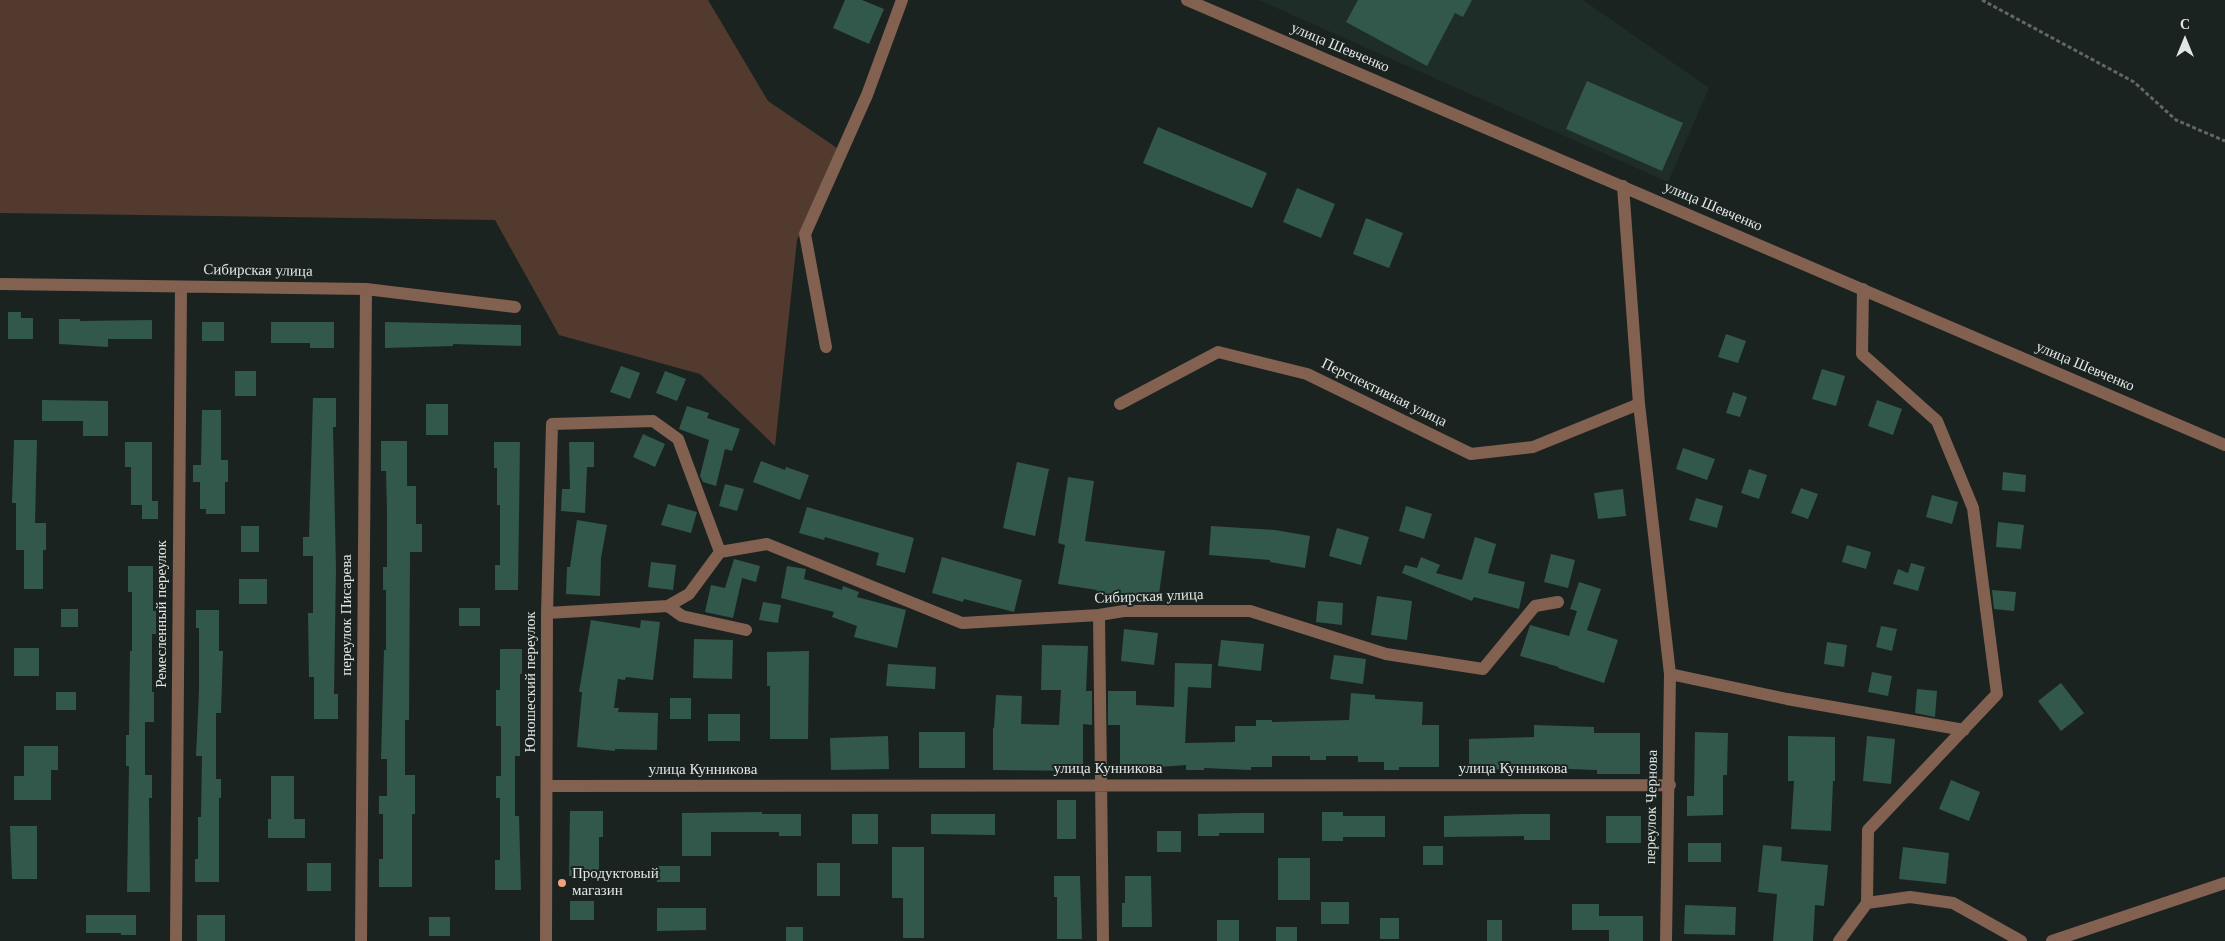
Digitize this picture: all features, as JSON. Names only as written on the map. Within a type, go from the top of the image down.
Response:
[{"type":"street","points":[[826,348],[805,234],[867,95],[902,0]]},
{"type":"street","name":"улица Шевченко","points":[[1195,1],[2225,445]]},
{"type":"street","name":"переулок Чернова","points":[[1623,186],[1639,404],[1670,674],[1670,785],[1666,941]]},
{"type":"street","name":"Сибирская улица","points":[[0,284],[366,289],[515,307]]},
{"type":"street","name":"Ремесленный переулок","points":[[176,941],[181,287]]},
{"type":"street","name":"переулок Писарева","points":[[361,941],[366,289]]},
{"type":"street","points":[[1839,941],[1867,903],[1868,830],[1997,694],[1973,508],[1937,421],[1862,354],[1863,289]]},
{"type":"street","name":"Перспективная улица","points":[[1120,404],[1218,352],[1307,374],[1472,454],[1533,447],[1639,404]]},
{"type":"street","name":"Юношеский переулок","points":[[546,941],[547,613],[552,424],[653,422],[678,439],[720,552]]},
{"type":"street","name":"Сибирская улица","points":[[720,552],[767,544],[962,624],[1099,615],[1124,611],[1250,611],[1386,654],[1482,669],[1535,606],[1558,602]]},
{"type":"street","points":[[547,613],[668,606],[689,594],[720,552]]},
{"type":"street","points":[[668,606],[682,616],[746,630]]},
{"type":"street","points":[[1099,615],[1103,941]]},
{"type":"street","points":[[1670,674],[1787,699],[1964,730]]},
{"type":"street","name":"улица Кунникова","points":[[547,786],[1670,785]]},
{"type":"street","points":[[2052,941],[2225,883]]},
{"type":"street","points":[[1867,903],[1910,897],[1953,903],[2021,941]]},
{"type":"path","points":[[1982,0],[2134,82],[2176,120],[2225,141]]},
{"type":"shaded area","points":[[0,0],[708,0],[768,101],[837,148],[797,240],[775,446],[700,374],[559,335],[495,220],[0,213]]},
{"type":"shaded area","points":[[1259,0],[1583,0],[1709,88],[1668,182]]},
{"type":"building","points":[[845,0],[862,0],[884,9],[869,44],[833,28]]},
{"type":"building","points":[[1358,0],[1472,0],[1463,17],[1455,13],[1427,66],[1346,22]]},
{"type":"building","points":[[1587,81],[1683,123],[1662,171],[1566,129]]},
{"type":"building","points":[[1158,127],[1267,173],[1252,208],[1143,163]]},
{"type":"building","points":[[1297,188],[1335,204],[1321,238],[1283,222]]},
{"type":"building","points":[[1366,218],[1403,233],[1389,268],[1353,254]]},
{"type":"building","points":[[8,312],[21,312],[21,318],[33,318],[33,339],[8,339]]},
{"type":"building","points":[[59,319],[80,319],[80,321],[152,320],[152,339],[108,339],[108,347],[59,344]]},
{"type":"building","points":[[202,322],[224,322],[224,341],[202,341]]},
{"type":"building","points":[[271,322],[334,322],[334,348],[310,348],[310,343],[271,343]]},
{"type":"building","points":[[385,322],[521,325],[521,346],[453,344],[453,346],[385,348]]},
{"type":"building","points":[[1726,334],[1746,341],[1738,363],[1718,357]]},
{"type":"building","points":[[621,366],[640,373],[630,399],[610,392]]},
{"type":"building","points":[[1822,369],[1845,376],[1836,406],[1812,399]]},
{"type":"building","points":[[235,371],[256,371],[256,396],[235,396]]},
{"type":"building","points":[[665,371],[686,379],[677,401],[656,393]]},
{"type":"building","points":[[1733,392],[1747,397],[1740,417],[1726,413]]},
{"type":"building","points":[[313,398],[336,398],[336,427],[333,427],[336,569],[334,694],[338,694],[338,719],[314,719],[314,677],[309,677],[308,613],[313,613],[313,556],[303,556],[303,537],[309,537]]},
{"type":"building","points":[[42,400],[108,401],[108,436],[83,436],[83,421],[42,421]]},
{"type":"building","points":[[1877,400],[1902,409],[1893,435],[1868,426]]},
{"type":"building","points":[[426,404],[448,404],[448,435],[426,435]]},
{"type":"building","points":[[687,406],[709,413],[707,418],[740,429],[732,451],[725,449],[716,486],[703,482],[700,476],[709,440],[679,429]]},
{"type":"building","points":[[202,410],[221,410],[221,460],[228,460],[228,482],[225,482],[225,514],[206,514],[206,509],[200,509],[200,482],[193,482],[193,465],[201,465]]},
{"type":"building","points":[[643,434],[665,444],[655,467],[633,457]]},
{"type":"building","points":[[14,440],[37,440],[35,523],[46,523],[46,550],[43,550],[43,589],[24,589],[24,550],[16,550],[16,503],[12,503]]},
{"type":"building","points":[[381,441],[407,441],[407,486],[416,486],[416,524],[422,524],[422,552],[410,552],[409,720],[405,720],[405,775],[415,775],[415,814],[412,814],[412,887],[379,887],[379,859],[383,859],[383,814],[379,814],[379,796],[387,796],[387,759],[381,759],[384,650],[386,650],[386,590],[383,590],[383,567],[387,567],[387,511],[386,471],[381,471]]},
{"type":"building","points":[[125,442],[152,442],[152,501],[158,501],[158,519],[142,519],[142,505],[131,505],[131,467],[125,467]]},
{"type":"building","points":[[494,442],[520,442],[518,590],[495,590],[495,565],[500,565],[500,505],[497,505],[497,468],[494,468]]},
{"type":"building","points":[[569,442],[594,442],[594,467],[587,467],[585,513],[561,511],[562,489],[570,489]]},
{"type":"building","points":[[1683,448],[1715,459],[1707,480],[1676,469]]},
{"type":"building","points":[[761,461],[785,470],[786,467],[809,475],[800,500],[753,482]]},
{"type":"building","points":[[1017,462],[1049,469],[1035,536],[1003,528]]},
{"type":"building","points":[[1749,469],[1767,475],[1759,499],[1741,493]]},
{"type":"building","points":[[2003,472],[2026,475],[2025,492],[2002,490]]},
{"type":"building","points":[[1068,477],[1094,481],[1085,541],[1165,551],[1158,601],[1096,593],[1097,590],[1058,584],[1065,545],[1058,543]]},
{"type":"building","points":[[725,484],[744,489],[737,511],[719,506]]},
{"type":"building","points":[[1801,488],[1818,494],[1808,519],[1791,513]]},
{"type":"building","points":[[1623,489],[1626,516],[1598,519],[1594,493]]},
{"type":"building","points":[[1932,495],[1958,502],[1952,524],[1926,517]]},
{"type":"building","points":[[1696,498],[1723,506],[1717,528],[1689,520]]},
{"type":"building","points":[[668,504],[697,512],[691,533],[661,525]]},
{"type":"building","points":[[1406,506],[1432,514],[1424,539],[1399,531]]},
{"type":"building","points":[[807,507],[914,538],[905,573],[876,565],[879,553],[825,537],[824,540],[799,533]]},
{"type":"building","points":[[577,520],[607,525],[601,558],[600,596],[566,594],[567,567],[570,567]]},
{"type":"building","points":[[1998,522],[2024,525],[2021,549],[1996,547]]},
{"type":"building","points":[[241,526],[259,526],[259,552],[241,552]]},
{"type":"building","points":[[1211,526],[1275,530],[1310,536],[1305,568],[1270,562],[1270,560],[1209,555]]},
{"type":"building","points":[[1337,528],[1369,537],[1361,565],[1329,556]]},
{"type":"building","points":[[1475,537],[1496,544],[1488,573],[1525,582],[1519,609],[1474,597],[1472,601],[1402,573],[1405,565],[1417,568],[1421,557],[1440,565],[1436,573],[1462,580]]},
{"type":"building","points":[[1847,545],[1871,552],[1866,569],[1842,562]]},
{"type":"building","points":[[1551,554],[1575,560],[1568,588],[1544,582]]},
{"type":"building","points":[[942,557],[1022,580],[1014,612],[964,599],[963,602],[932,593]]},
{"type":"building","points":[[734,559],[760,566],[756,582],[742,578],[733,618],[705,612],[711,585],[725,588]]},
{"type":"building","points":[[651,562],[676,565],[673,590],[648,587]]},
{"type":"building","points":[[1911,563],[1925,567],[1918,591],[1893,584],[1898,569],[1908,573]]},
{"type":"building","points":[[128,566],[153,566],[153,611],[156,611],[156,634],[152,634],[154,722],[145,722],[145,775],[152,775],[152,798],[149,798],[150,892],[127,892],[129,766],[126,766],[126,735],[129,735],[130,651],[132,651],[132,592],[128,592]]},
{"type":"building","points":[[787,566],[806,569],[804,579],[842,590],[843,586],[859,592],[857,597],[906,610],[897,648],[854,637],[857,626],[832,617],[834,612],[781,598]]},
{"type":"building","points":[[239,579],[267,579],[267,604],[239,604]]},
{"type":"building","points":[[1579,582],[1601,589],[1587,630],[1618,640],[1604,683],[1520,656],[1530,625],[1569,636],[1577,611],[1570,609]]},
{"type":"building","points":[[1992,590],[2016,592],[2014,611],[1994,609]]},
{"type":"building","points":[[1377,596],[1412,601],[1407,640],[1371,635]]},
{"type":"building","points":[[1318,601],[1343,603],[1342,625],[1316,622]]},
{"type":"building","points":[[763,602],[781,605],[778,623],[759,620]]},
{"type":"building","points":[[459,608],[480,608],[480,626],[459,626]]},
{"type":"building","points":[[61,609],[78,609],[78,627],[61,627]]},
{"type":"building","points":[[196,610],[219,610],[219,651],[223,651],[221,713],[216,713],[216,779],[221,779],[221,798],[219,798],[219,882],[195,882],[195,859],[198,859],[198,817],[201,817],[202,756],[196,756],[199,628],[196,628]]},
{"type":"building","points":[[591,620],[640,628],[641,620],[660,622],[653,680],[626,677],[625,680],[618,679],[614,708],[619,708],[618,712],[658,713],[657,750],[615,749],[615,751],[577,747],[582,692],[579,692]]},
{"type":"building","points":[[1881,626],[1897,629],[1892,651],[1876,647]]},
{"type":"building","points":[[1124,629],[1158,633],[1154,665],[1121,661]]},
{"type":"building","points":[[694,639],[733,640],[732,679],[693,678]]},
{"type":"building","points":[[1221,640],[1264,644],[1261,671],[1218,666]]},
{"type":"building","points":[[1827,642],[1847,645],[1844,667],[1824,664]]},
{"type":"building","points":[[1042,645],[1088,646],[1086,691],[1092,691],[1092,725],[1083,724],[1083,771],[993,770],[993,728],[996,695],[1022,696],[1021,724],[1059,725],[1061,690],[1041,690]]},
{"type":"building","points":[[14,648],[39,648],[39,676],[14,676]]},
{"type":"building","points":[[500,649],[522,649],[522,674],[520,674],[520,756],[515,756],[515,816],[519,816],[521,890],[495,890],[495,860],[500,860],[500,798],[496,798],[496,776],[501,776],[501,726],[496,726],[496,690],[500,690]]},
{"type":"building","points":[[809,651],[808,739],[770,739],[770,686],[767,686],[767,652]]},
{"type":"building","points":[[1334,655],[1366,659],[1363,684],[1330,679]]},
{"type":"building","points":[[1175,663],[1212,664],[1211,688],[1188,687],[1185,743],[1235,742],[1235,726],[1256,726],[1256,720],[1272,720],[1272,722],[1349,720],[1351,693],[1375,695],[1375,699],[1423,702],[1422,725],[1439,725],[1439,767],[1399,767],[1399,770],[1384,770],[1384,762],[1358,762],[1358,756],[1326,756],[1326,760],[1310,760],[1310,756],[1272,756],[1272,767],[1251,767],[1251,770],[1204,768],[1204,770],[1186,770],[1186,765],[1120,770],[1120,725],[1108,725],[1108,691],[1136,691],[1136,705],[1174,707]]},
{"type":"building","points":[[888,664],[936,667],[935,689],[886,686]]},
{"type":"building","points":[[1872,672],[1892,676],[1888,696],[1868,692]]},
{"type":"building","points":[[2061,683],[2084,713],[2061,731],[2038,701]]},
{"type":"building","points":[[1917,689],[1937,691],[1935,717],[1915,713]]},
{"type":"building","points":[[56,692],[76,692],[76,710],[56,710]]},
{"type":"building","points":[[670,698],[691,698],[691,719],[670,719]]},
{"type":"building","points":[[708,714],[740,714],[740,741],[708,741]]},
{"type":"building","points":[[1534,725],[1594,727],[1594,733],[1640,733],[1640,774],[1597,774],[1597,770],[1511,767],[1511,769],[1469,770],[1469,739],[1534,737]]},
{"type":"building","points":[[919,732],[965,732],[965,768],[919,768]]},
{"type":"building","points":[[1695,732],[1728,733],[1727,775],[1723,775],[1723,815],[1687,816],[1687,796],[1694,796]]},
{"type":"building","points":[[888,736],[889,769],[831,770],[830,738]]},
{"type":"building","points":[[1788,736],[1835,737],[1835,781],[1833,781],[1831,831],[1791,829],[1794,781],[1788,781]]},
{"type":"building","points":[[1867,736],[1895,739],[1891,784],[1863,781]]},
{"type":"building","points":[[24,746],[58,746],[58,770],[51,770],[51,800],[14,800],[14,776],[24,776]]},
{"type":"building","points":[[271,776],[294,776],[294,819],[305,819],[305,838],[268,838],[268,819],[271,819]]},
{"type":"building","points":[[1951,780],[1980,792],[1969,821],[1939,809]]},
{"type":"building","points":[[1057,800],[1076,800],[1076,839],[1057,839]]},
{"type":"building","points":[[570,811],[603,811],[603,837],[599,837],[599,876],[569,876]]},
{"type":"building","points":[[762,812],[762,814],[801,814],[801,836],[779,836],[779,832],[711,832],[711,856],[682,856],[682,813]]},
{"type":"building","points":[[1322,812],[1343,812],[1343,816],[1385,816],[1385,837],[1343,837],[1343,841],[1322,841]]},
{"type":"building","points":[[1264,813],[1264,833],[1219,833],[1219,836],[1198,836],[1198,814]]},
{"type":"building","points":[[852,814],[878,814],[878,844],[852,844]]},
{"type":"building","points":[[931,814],[995,814],[995,835],[931,834]]},
{"type":"building","points":[[1550,814],[1550,840],[1524,840],[1524,836],[1444,837],[1444,816]]},
{"type":"building","points":[[1606,816],[1641,816],[1641,843],[1606,843]]},
{"type":"building","points":[[10,826],[37,826],[37,879],[12,879]]},
{"type":"building","points":[[1157,831],[1181,831],[1181,852],[1157,852]]},
{"type":"building","points":[[1688,843],[1721,843],[1721,862],[1688,862]]},
{"type":"building","points":[[1763,845],[1782,847],[1781,861],[1828,865],[1824,906],[1815,905],[1813,941],[1773,941],[1777,894],[1758,892]]},
{"type":"building","points":[[1423,846],[1443,846],[1443,865],[1423,865]]},
{"type":"building","points":[[892,847],[924,847],[924,938],[903,938],[903,898],[892,898]]},
{"type":"building","points":[[1903,847],[1949,853],[1946,884],[1899,879]]},
{"type":"building","points":[[1278,858],[1310,858],[1310,900],[1278,900]]},
{"type":"building","points":[[307,863],[331,863],[331,891],[307,891]]},
{"type":"building","points":[[817,863],[840,863],[840,896],[817,896]]},
{"type":"building","points":[[657,866],[680,866],[680,882],[657,882]]},
{"type":"building","points":[[1054,876],[1080,876],[1082,939],[1057,939],[1057,897],[1054,897]]},
{"type":"building","points":[[1125,876],[1151,876],[1152,927],[1122,927],[1122,903],[1125,903]]},
{"type":"building","points":[[570,901],[594,901],[594,920],[570,920]]},
{"type":"building","points":[[1321,902],[1349,902],[1349,924],[1321,924]]},
{"type":"building","points":[[1572,904],[1599,904],[1599,916],[1643,916],[1643,941],[1609,941],[1609,930],[1572,930]]},
{"type":"building","points":[[1685,905],[1736,907],[1735,935],[1684,934]]},
{"type":"building","points":[[657,908],[706,908],[706,930],[657,931]]},
{"type":"building","points":[[86,915],[136,915],[136,935],[86,933]]},
{"type":"building","points":[[197,915],[225,915],[225,941],[197,941]]},
{"type":"building","points":[[429,917],[450,917],[450,936],[429,936]]},
{"type":"building","points":[[1380,918],[1399,918],[1399,939],[1380,939]]},
{"type":"building","points":[[1217,920],[1239,920],[1239,941],[1217,941]]},
{"type":"building","points":[[1487,920],[1502,920],[1502,941],[1487,941]]},
{"type":"building","points":[[786,927],[803,927],[803,941],[786,941]]},
{"type":"building","points":[[1276,927],[1297,927],[1297,941],[1276,941]]},
{"type":"place","name":"Продуктовый магазин","points":[[562,883]]}]
